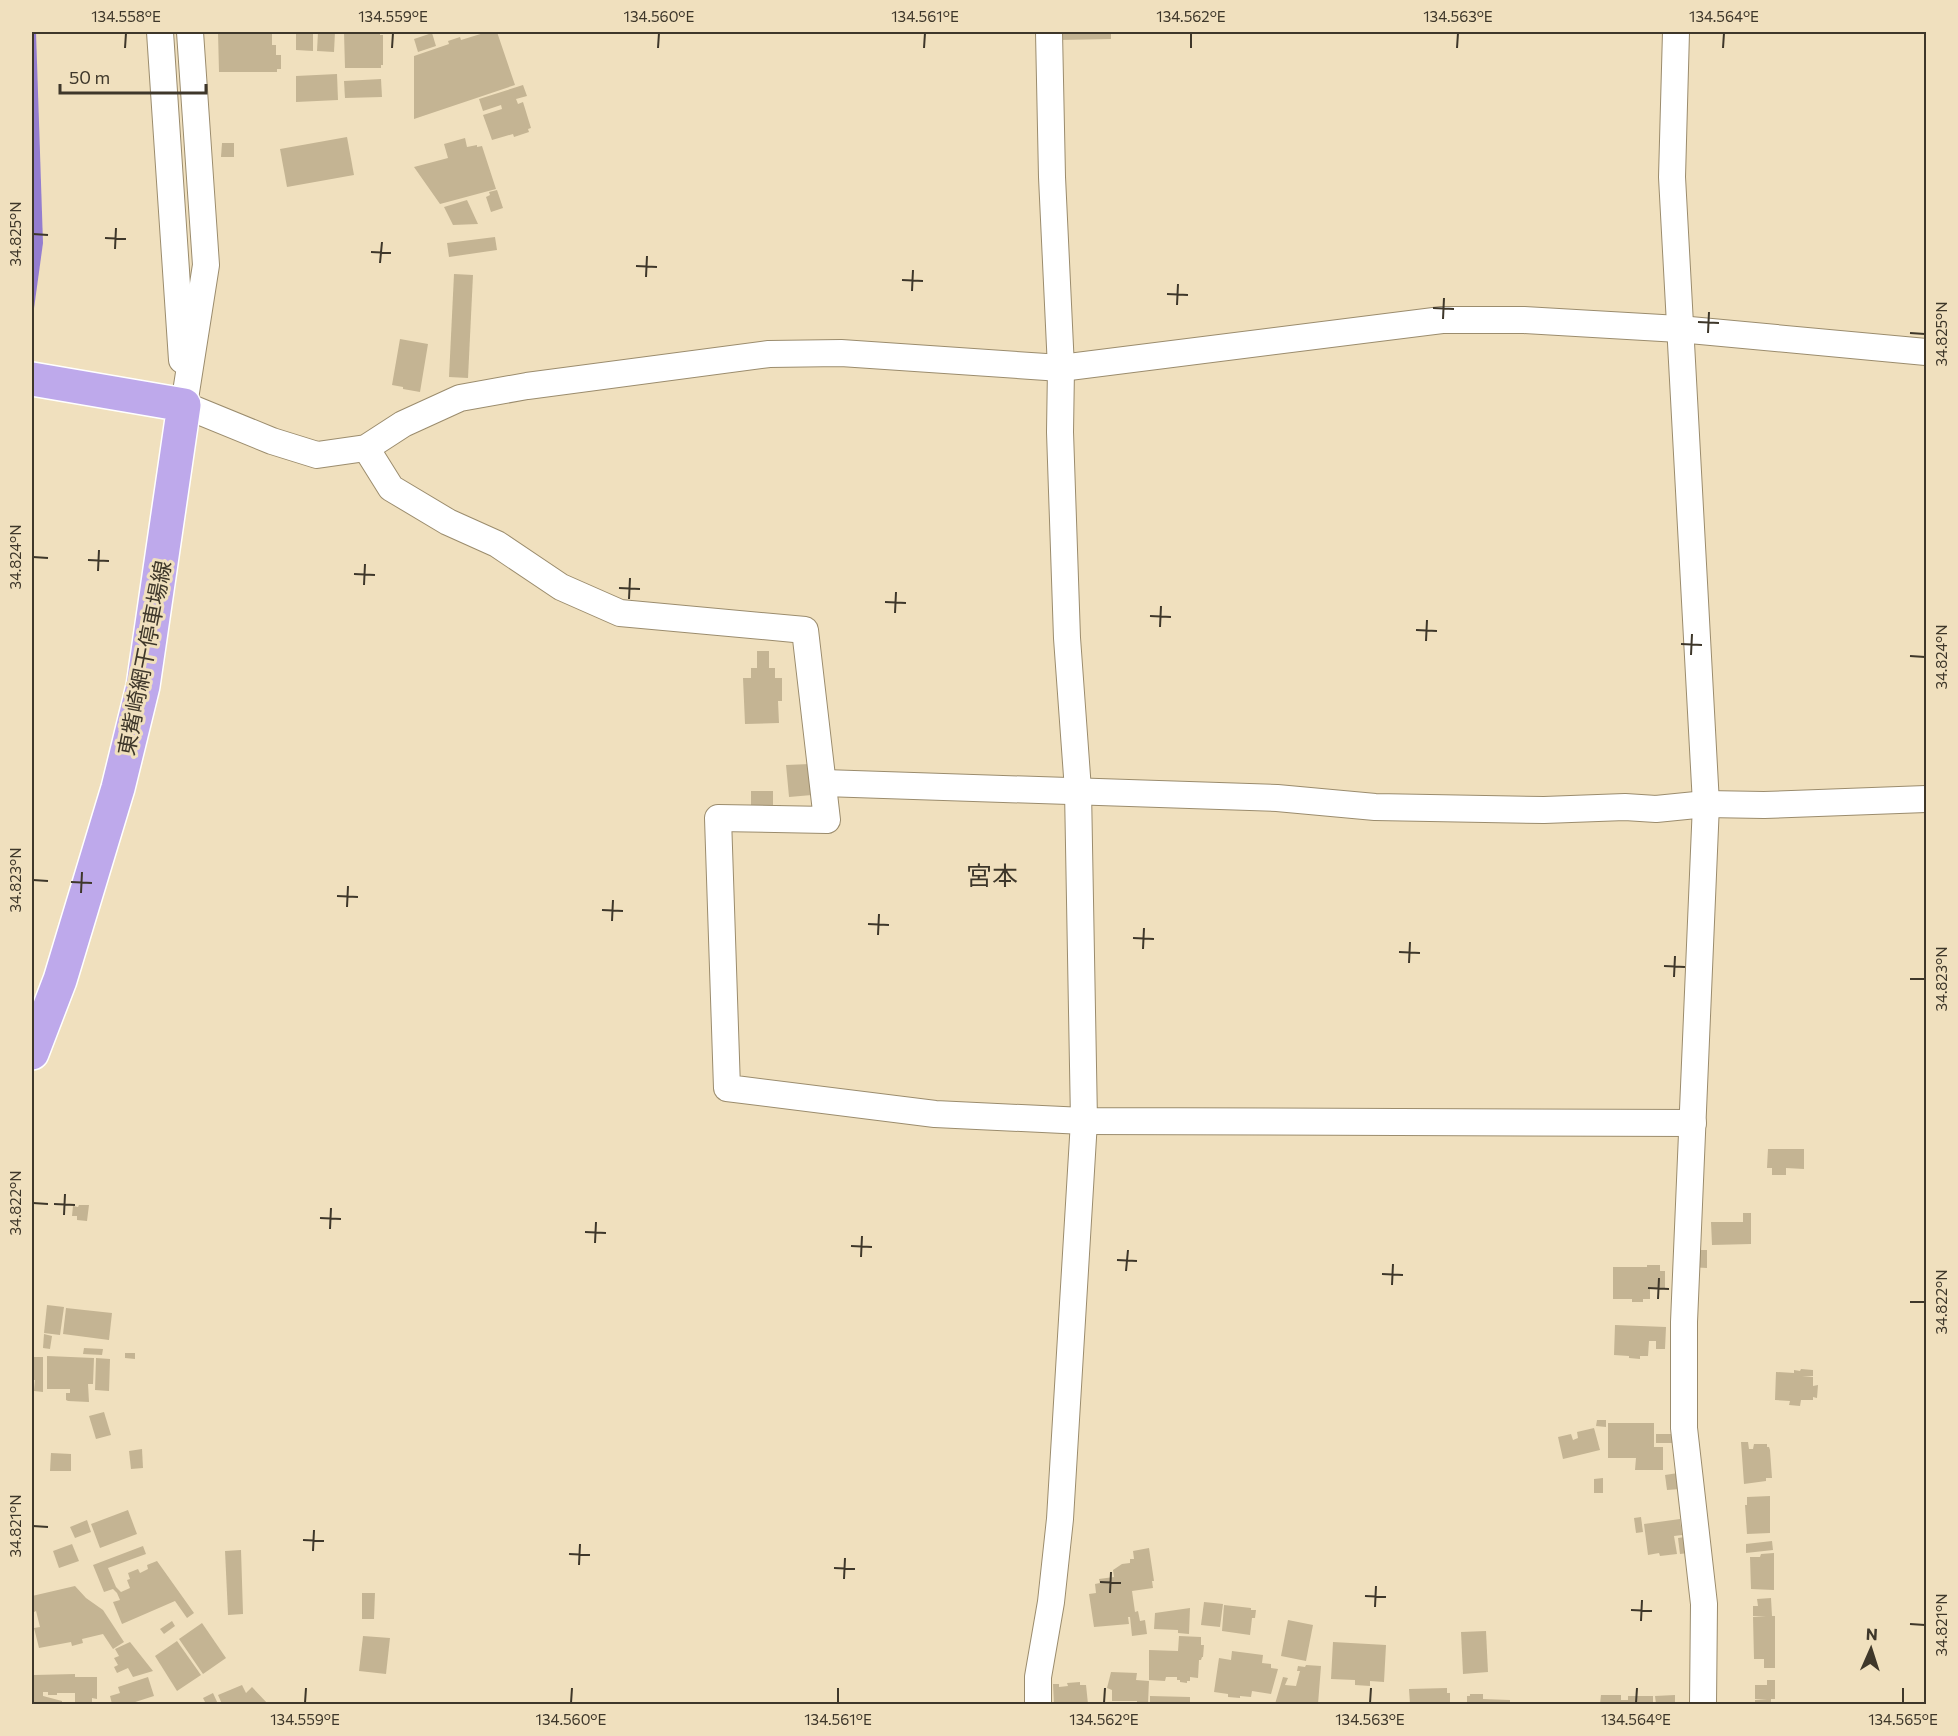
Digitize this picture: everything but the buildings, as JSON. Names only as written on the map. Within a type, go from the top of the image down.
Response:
[{"type":"main road","points":[[32,379],[184,405]]},
{"type":"main road","name":"東觜崎網干停車場線","points":[[32,1053],[60,980],[118,788],[143,686],[184,405]]},
{"type":"street","points":[[160,32],[184,405]]},
{"type":"street","points":[[184,405],[206,265],[190,32]]},
{"type":"street","points":[[1038,1704],[1038,1677],[1051,1602],[1060,1519],[1084,1121],[1078,790],[1068,638],[1060,432],[1061,368],[1052,177],[1049,32]]},
{"type":"street","points":[[1676,32],[1672,177],[1706,804],[1684,1322],[1684,1428],[1704,1604],[1702,1704]]},
{"type":"street","points":[[184,405],[272,441],[317,455],[366,448],[403,424],[460,398],[527,386],[769,354],[842,353],[1061,368],[1442,320],[1524,320],[1679,329],[1926,352]]},
{"type":"street","points":[[366,448],[391,488],[448,522],[497,544],[561,587],[620,613],[805,630],[827,820],[718,818],[727,1088],[935,1113],[1084,1121],[1693,1123]]},
{"type":"street","points":[[824,783],[1277,798],[1386,807],[1544,810],[1626,807],[1656,809],[1706,804],[1764,805],[1926,799]]},
{"type":"shaded area","points":[[32,32],[36,32],[43,243],[32,323]]},
{"type":"district","name":"宮本","points":[[992,874]]}]
